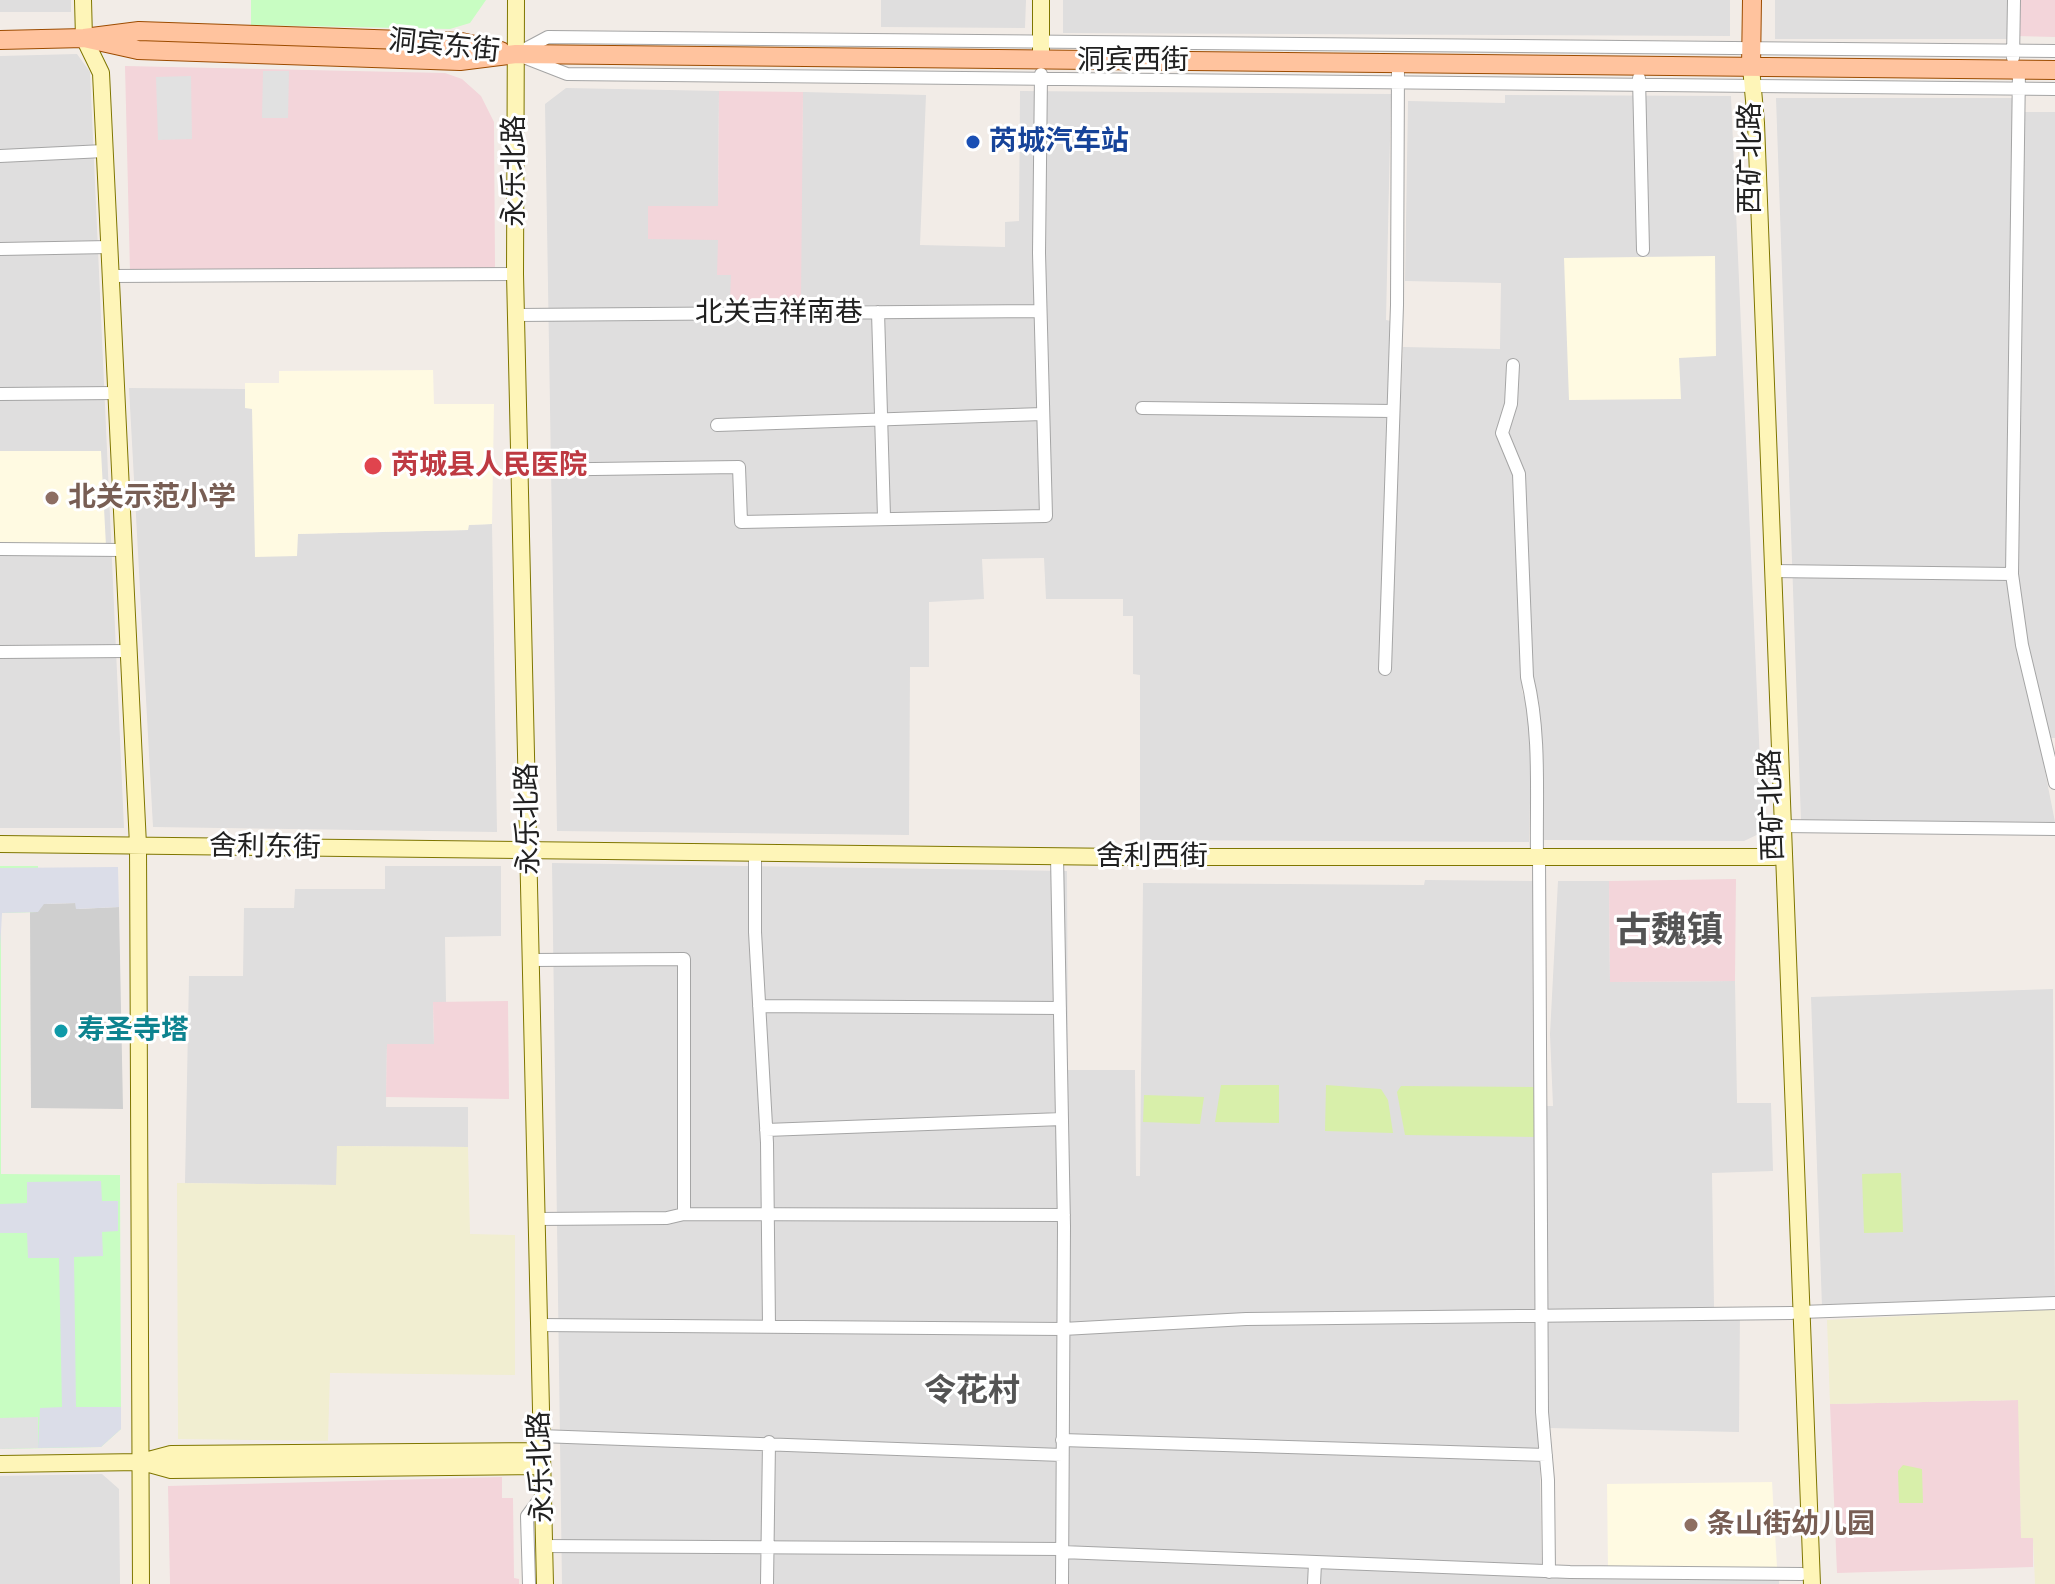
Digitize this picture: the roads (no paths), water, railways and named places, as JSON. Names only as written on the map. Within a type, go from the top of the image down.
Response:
[{"type":"main road","points":[[83,0],[84,38],[101,73],[138,845],[141,1584]]},
{"type":"main road","name":"永乐北路","points":[[516,0],[515,274],[545,1584]]},
{"type":"main road","points":[[1041,0],[1041,59]]},
{"type":"main road","points":[[1751,86],[1752,0]]},
{"type":"main road","name":"洞宾东街","points":[[0,40],[84,38],[139,31],[461,42],[516,54]]},
{"type":"main road","name":"洞宾西街","points":[[516,54],[1041,59],[1398,73],[1639,75],[1751,58],[2015,63],[2055,70]]},
{"type":"main road","name":"西矿北路","points":[[1751,86],[1756,123],[1782,826],[1805,1581]]},
{"type":"main road","name":"西矿北路","points":[[1751,86],[1747,123],[1774,857],[1797,1313]]},
{"type":"main road","name":"舍利东街","points":[[0,844],[529,850]]},
{"type":"main road","name":"舍利西街","points":[[529,850],[1057,856],[1774,857]]},
{"type":"main road","points":[[0,1464],[141,1462],[171,1470],[540,1451]]},
{"type":"street","points":[[2014,0],[2015,63],[2019,89],[2012,574],[2022,645],[2055,783]]},
{"type":"street","points":[[2015,63],[2055,51]]},
{"type":"street","points":[[521,470],[739,467],[741,522],[1046,516],[1040,311],[1041,59],[1751,58]]},
{"type":"street","points":[[1385,669],[1398,73]]},
{"type":"street","points":[[1643,250],[1639,75],[1751,86],[2055,89]]},
{"type":"street","points":[[0,156],[104,151]]},
{"type":"street","points":[[0,249],[109,247]]},
{"type":"street","points":[[110,276],[515,274]]},
{"type":"street","name":"北关吉祥南巷","points":[[517,315],[1040,311]]},
{"type":"street","points":[[878,312],[884,517]]},
{"type":"street","points":[[1513,365],[1511,404],[1502,433],[1519,474],[1527,677],[1536,739],[1541,1316],[1549,1572]]},
{"type":"street","points":[[0,394],[116,393]]},
{"type":"street","points":[[1142,408],[1393,411]]},
{"type":"street","points":[[717,425],[1042,414]]},
{"type":"street","points":[[0,549],[123,550]]},
{"type":"street","points":[[1772,571],[2012,574]]},
{"type":"street","points":[[0,652],[128,651]]},
{"type":"street","points":[[1782,826],[2055,829]]},
{"type":"street","points":[[755,852],[766,1130],[769,1327]]},
{"type":"street","points":[[1057,856],[1064,1215],[1062,1584]]},
{"type":"street","points":[[531,960],[684,959],[684,1214]]},
{"type":"street","points":[[759,1006],[1060,1008]]},
{"type":"street","points":[[766,1130],[1062,1119]]},
{"type":"street","points":[[536,1219],[667,1218],[684,1214],[1064,1215]]},
{"type":"street","points":[[538,1325],[1063,1329],[1246,1319],[1797,1313],[2055,1303]]},
{"type":"street","points":[[1062,1440],[1546,1455]]},
{"type":"street","points":[[767,1584],[769,1442]]},
{"type":"street","points":[[540,1451],[769,1442],[1062,1455]]},
{"type":"street","points":[[529,1584],[527,1516],[542,1496]]},
{"type":"street","points":[[543,1546],[1062,1551],[1805,1581]]},
{"type":"street","points":[[1314,1584],[1315,1563]]},
{"type":"place","name":"芮城汽车站","points":[[973,142]]},
{"type":"place","name":"芮城县人民医院","points":[[373,466]]},
{"type":"place","name":"北关示范小学","points":[[52,498]]},
{"type":"place","name":"寿圣寺塔","points":[[61,1031]]},
{"type":"place","name":"条山街幼儿园","points":[[1691,1525]]},
{"type":"district","name":"古魏镇","points":[[1669,931]]},
{"type":"district","name":"令花村","points":[[972,1391]]}]
